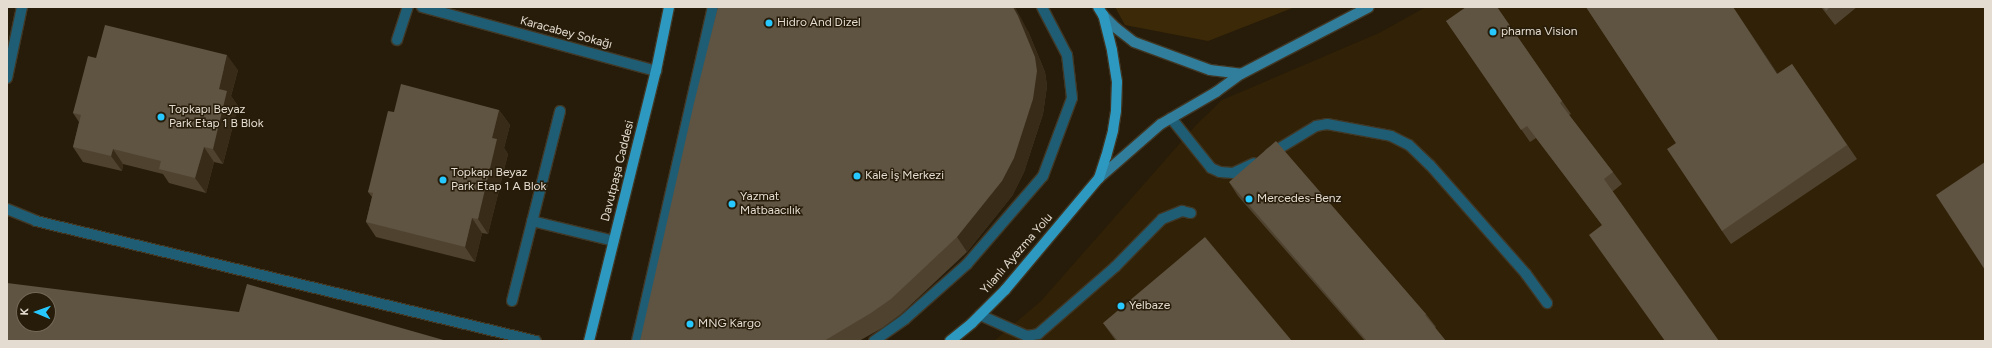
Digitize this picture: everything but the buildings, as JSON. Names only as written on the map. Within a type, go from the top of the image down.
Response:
[{"type":"main road","name":"Davutpaşa Caddesi","points":[[589,341],[656,71],[669,7]]},
{"type":"main road","points":[[1099,178],[1106,157],[1116,110],[1117,82],[1112,50],[1101,11]]},
{"type":"main road","name":"Yılanlı Ayazma Yolu","points":[[950,341],[980,315],[1005,290],[1099,178]]},
{"type":"street","points":[[7,78],[22,7]]},
{"type":"street","points":[[397,40],[408,7]]},
{"type":"street","name":"Karacabey Sokağı","points":[[422,7],[656,71]]},
{"type":"street","points":[[637,341],[713,7]]},
{"type":"street","points":[[874,341],[905,319],[967,264],[1043,176],[1072,98],[1067,54],[1042,7]]},
{"type":"street","points":[[1099,178],[1124,154],[1161,124],[1216,92],[1241,74],[1369,7]]},
{"type":"street","points":[[1101,11],[1116,28],[1134,42],[1210,70],[1241,74]]},
{"type":"street","points":[[512,301],[560,111]]},
{"type":"street","points":[[1171,118],[1211,168],[1220,172],[1232,173],[1244,169],[1316,126],[1327,124],[1390,136],[1409,145],[1430,165],[1526,274],[1547,303]]},
{"type":"street","points":[[7,209],[36,221],[536,341]]},
{"type":"street","points":[[980,315],[1027,336],[1038,334],[1115,267],[1162,219],[1182,212],[1191,213]]},
{"type":"street","points":[[532,221],[614,241]]},
{"type":"shaded area","points":[[1115,7],[1295,7],[1208,41],[1125,25]]},
{"type":"shaded area","points":[[1426,7],[1985,7],[1985,341],[994,341],[1041,301],[1196,125],[1222,100],[1379,33]]},
{"type":"place","name":"Hidro And Dizel","points":[[769,23]]},
{"type":"place","name":"pharma Vision","points":[[1493,32]]},
{"type":"place","name":"Topkapı Beyaz Park Etap 1 B Blok","points":[[161,117]]},
{"type":"place","name":"Kale İş Merkezi","points":[[857,176]]},
{"type":"place","name":"Topkapı Beyaz Park Etap 1 A Blok","points":[[443,180]]},
{"type":"place","name":"Mercedes-Benz","points":[[1249,199]]},
{"type":"place","name":"Yazmat Matbaacılık","points":[[732,204]]},
{"type":"place","name":"Yelbaze","points":[[1121,306]]},
{"type":"place","name":"MNG Kargo","points":[[690,324]]}]
